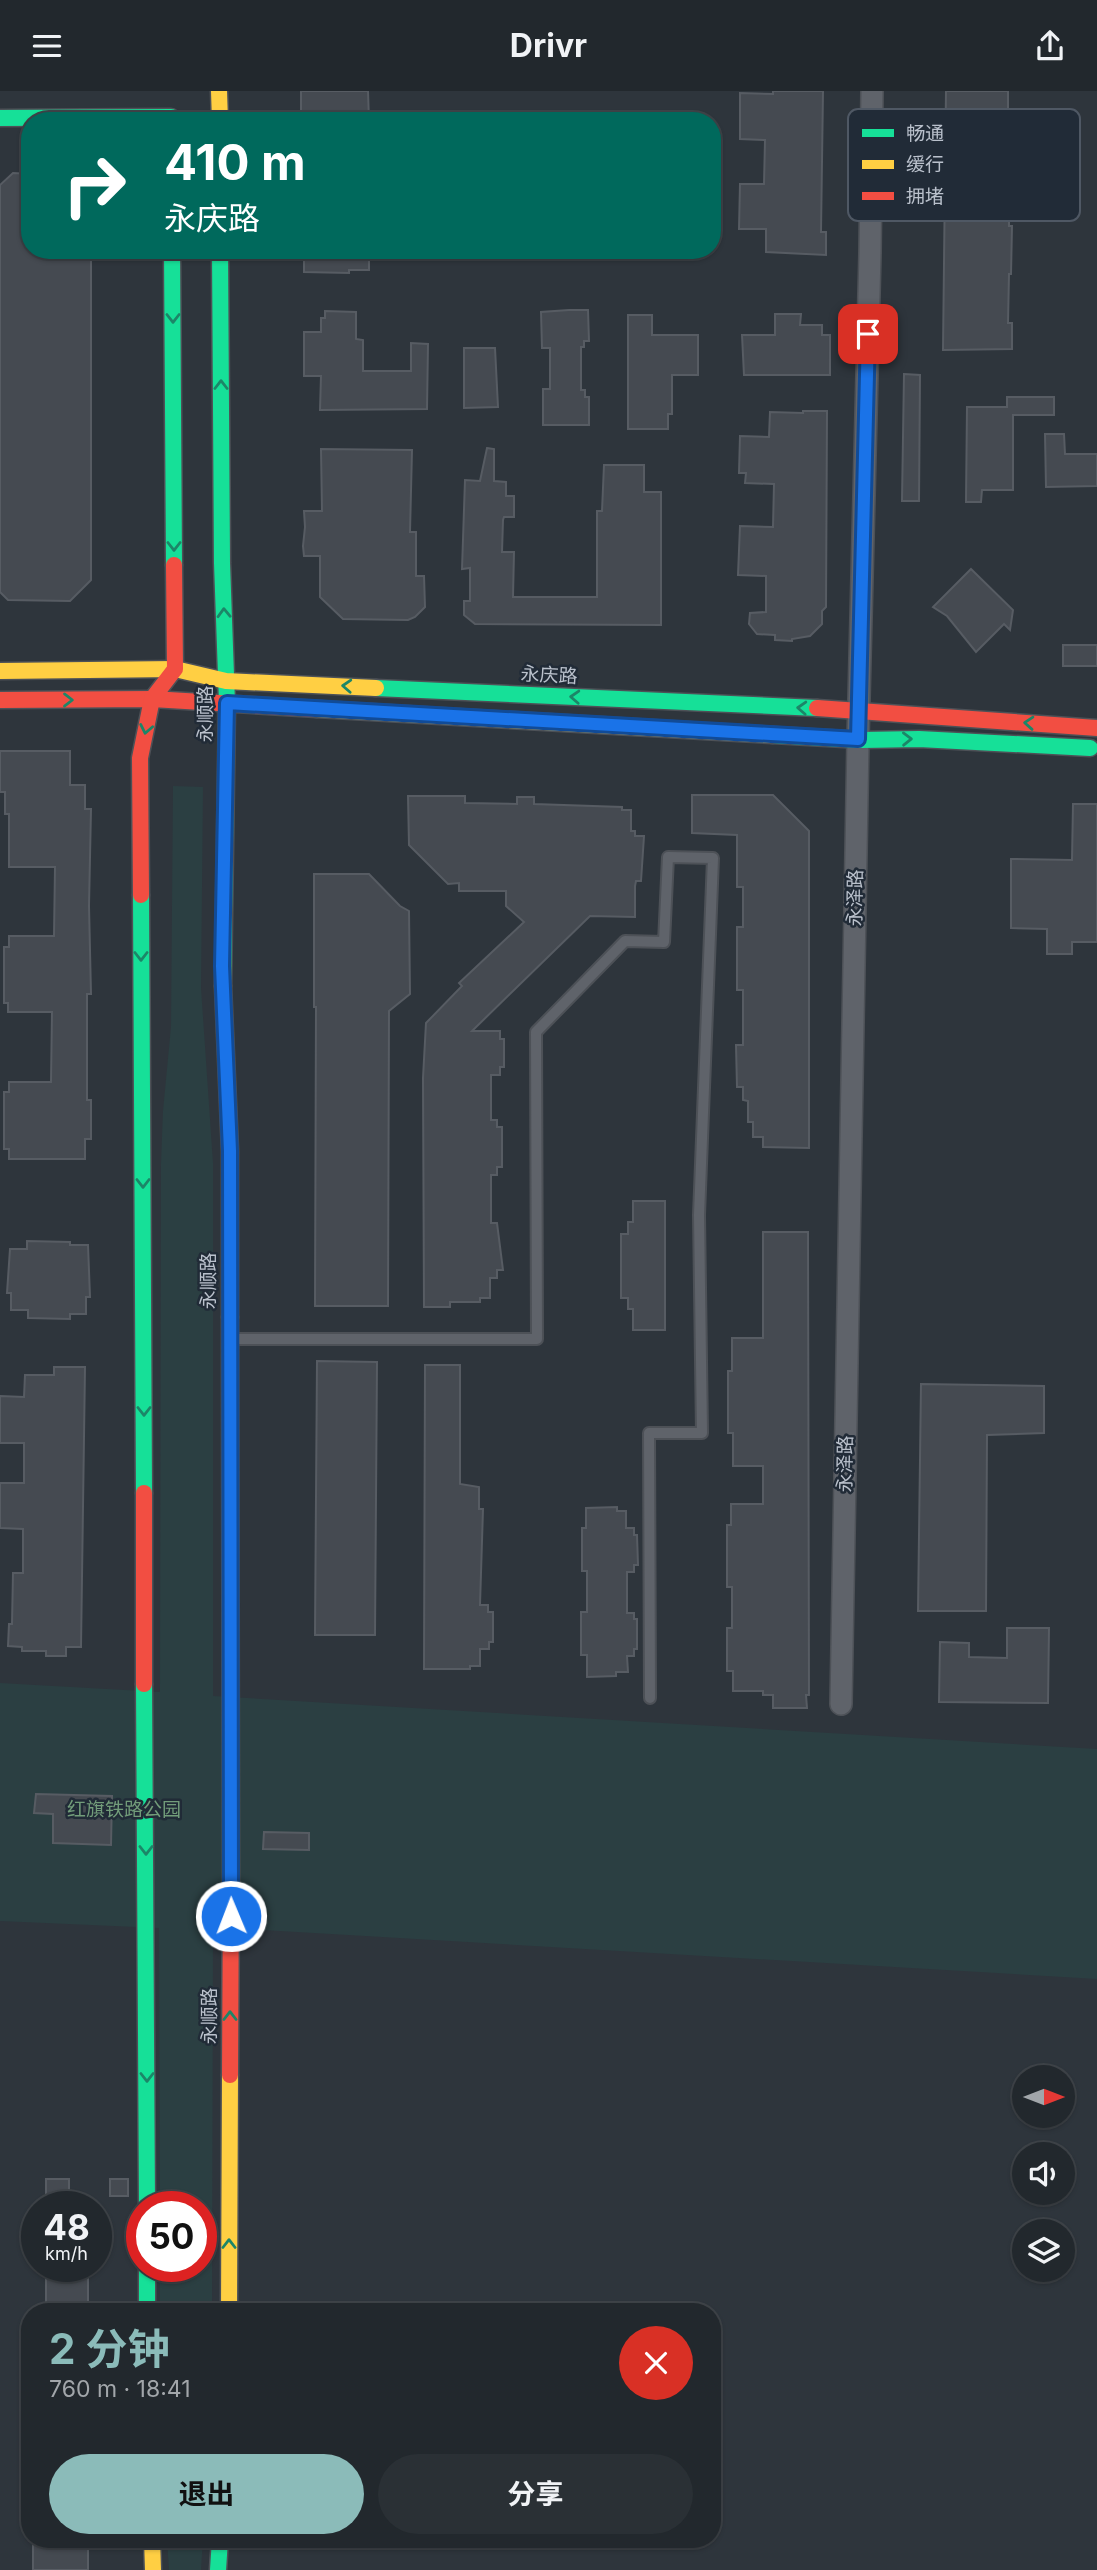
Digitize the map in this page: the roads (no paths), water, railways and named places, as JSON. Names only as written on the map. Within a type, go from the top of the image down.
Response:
[{"type":"main road","points":[[219,91],[220,112]]},
{"type":"main road","points":[[0,118],[21,118]]},
{"type":"main road","name":"永顺路","points":[[147,2191],[140,758],[152,699],[175,669],[172,259]]},
{"type":"main road","name":"永顺路","points":[[220,259],[222,563],[227,703],[222,966],[230,1151],[229,2303]]},
{"type":"main road","name":"永庆路","points":[[0,671],[175,669],[226,681],[858,710],[1097,728]]},
{"type":"main road","points":[[0,700],[152,699],[858,739],[919,739],[1097,748]]},
{"type":"main road","points":[[147,2282],[147,2303]]},
{"type":"main road","points":[[152,2548],[153,2570]]},
{"type":"main road","points":[[218,2570],[219,2548]]},
{"type":"street","name":"永泽路","points":[[872,91],[872,109]]},
{"type":"street","name":"永泽路","points":[[841,1704],[858,710],[870,221]]},
{"type":"lane","points":[[229,1339],[537,1339],[536,1033],[625,941],[664,942],[668,857],[713,858],[699,1215],[702,1433],[649,1433],[650,1698]]},
{"type":"park label","name":"红旗铁路公园","points":[[124,1809]]}]
